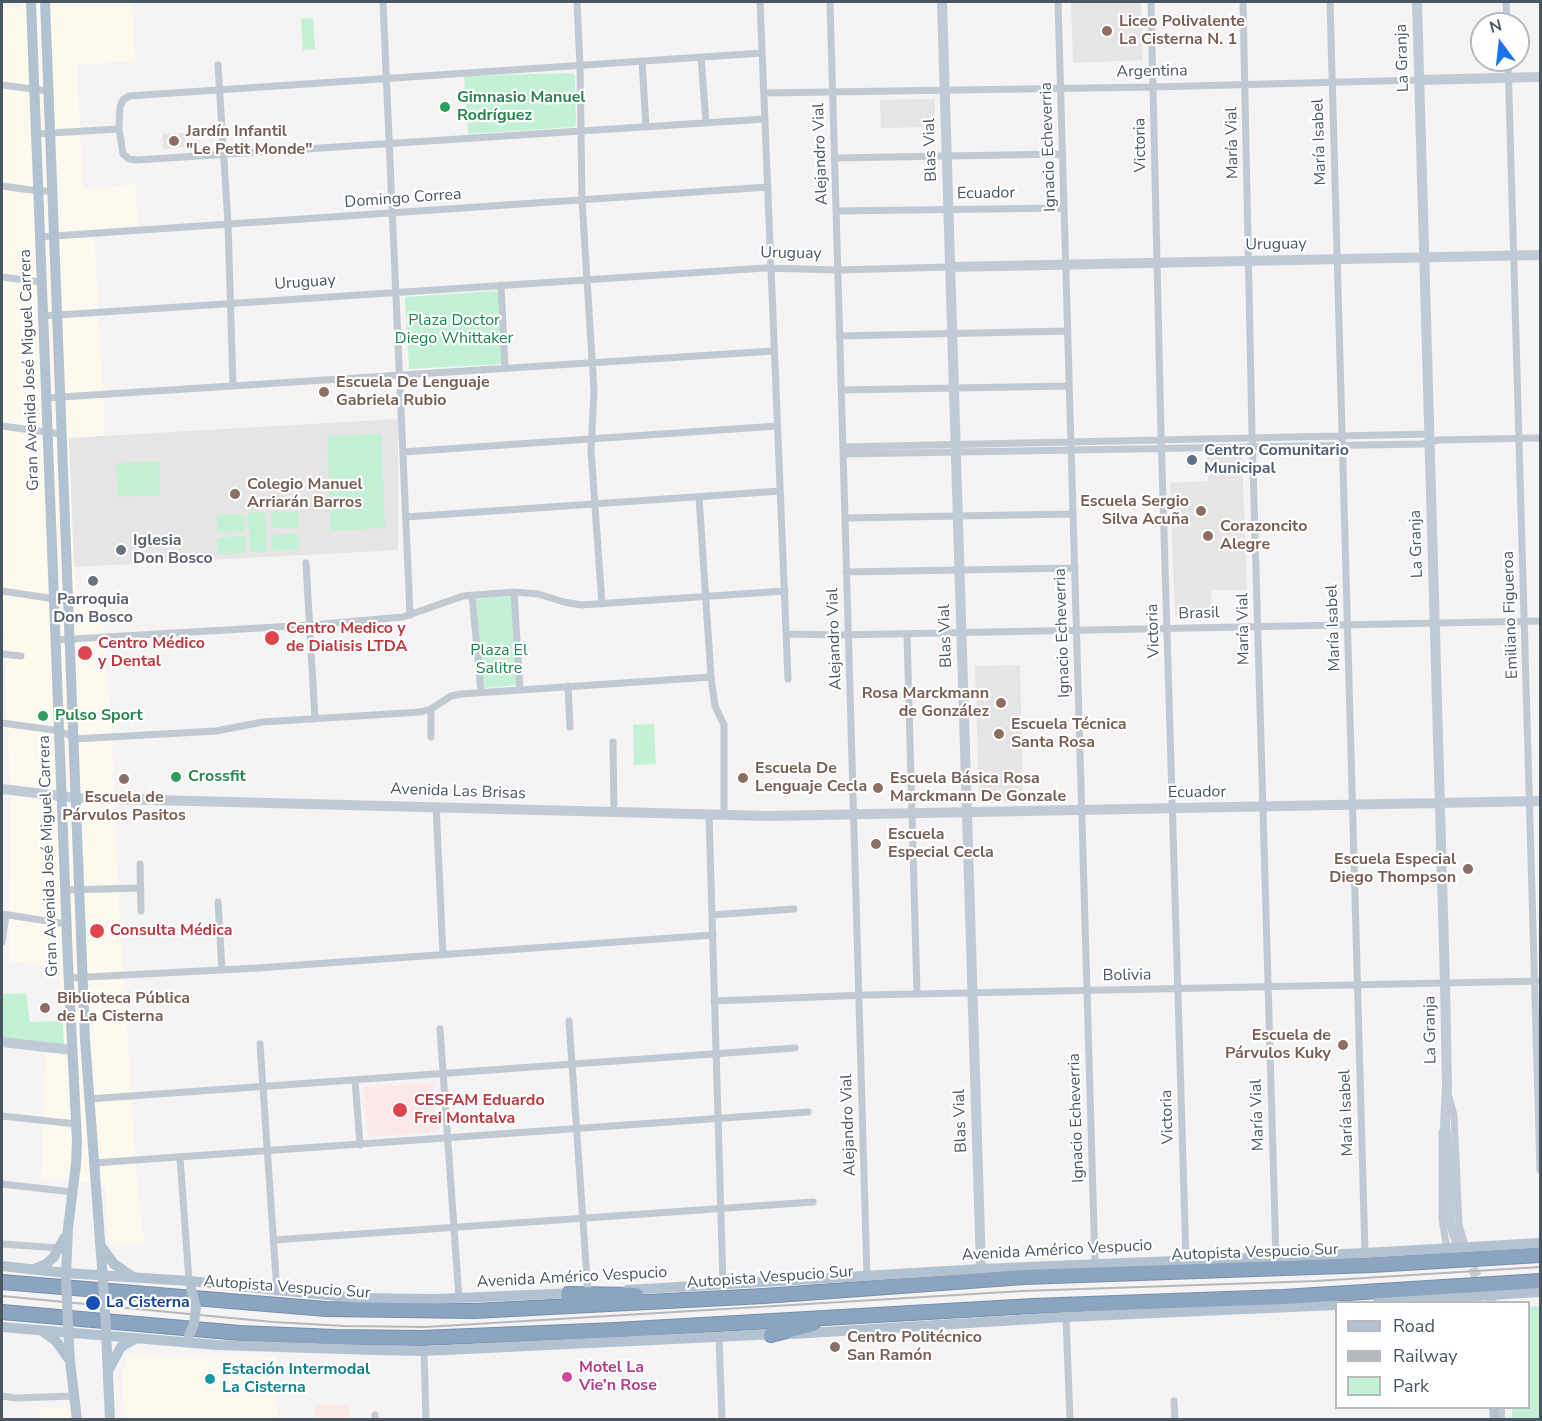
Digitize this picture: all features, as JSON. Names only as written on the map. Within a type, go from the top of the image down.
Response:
[{"type":"highway","name":"Autopista Vespucio Sur","points":[[2,1282],[326,1309],[505,1310],[764,1296],[1014,1278],[1372,1265],[1540,1255]]},
{"type":"highway","points":[[2,1312],[240,1333],[384,1338],[467,1337],[842,1316],[1274,1297],[1540,1281]]},
{"type":"highway","points":[[568,1294],[764,1296]]},
{"type":"highway","points":[[771,1335],[842,1316]]},
{"type":"main road","name":"Gran Avenida José Miguel Carrera","points":[[31,2],[66,924],[77,1153],[68,1228],[66,1275],[70,1361],[77,1419]]},
{"type":"main road","name":"Gran Avenida José Miguel Carrera","points":[[45,2],[82,977],[103,1279],[110,1419]]},
{"type":"main road","points":[[72,1050],[80,1055],[87,1065]]},
{"type":"main road","points":[[34,1269],[46,1264],[60,1248],[68,1228]]},
{"type":"main road","name":"Avenida Américo Vespucio","points":[[2,1266],[103,1279],[136,1278],[278,1292],[383,1299],[459,1299],[1095,1263],[1365,1253],[1540,1243]]},
{"type":"main road","points":[[100,1245],[114,1264],[136,1278]]},
{"type":"main road","points":[[177,1342],[189,1335],[194,1324],[196,1306],[188,1284]]},
{"type":"main road","points":[[1488,1301],[1540,1292]]},
{"type":"main road","points":[[2,1327],[41,1331],[68,1329],[106,1332],[135,1339],[177,1342],[424,1351],[1335,1305]]},
{"type":"main road","points":[[41,1331],[56,1341],[70,1361]]},
{"type":"main road","points":[[108,1372],[118,1350],[135,1339]]},
{"type":"street","points":[[383,2],[410,615]]},
{"type":"street","points":[[577,2],[582,200],[594,400],[591,439],[602,604]]},
{"type":"street","points":[[760,2],[788,680]]},
{"type":"street","name":"Alejandro Vial","points":[[830,2],[867,1277]]},
{"type":"street","name":"Blas Vial","points":[[942,2],[981,1269]]},
{"type":"street","name":"Ignacio Echeverria","points":[[1058,2],[1095,1263]]},
{"type":"street","name":"Victoria","points":[[1151,2],[1161,440],[1186,1260]]},
{"type":"street","name":"María Vial","points":[[1243,2],[1252,438],[1276,1257]]},
{"type":"street","name":"María Isabel","points":[[1330,2],[1365,1253]]},
{"type":"street","name":"La Granja","points":[[1417,2],[1450,1132],[1448,1150]]},
{"type":"street","points":[[762,53],[129,96],[120,106],[119,129],[121,151],[133,160],[765,119]]},
{"type":"street","points":[[701,57],[706,123]]},
{"type":"street","points":[[642,61],[646,127]]},
{"type":"street","points":[[218,65],[228,224],[233,386]]},
{"type":"street","name":"Emiliano Figueroa","points":[[1508,72],[1525,622],[1535,802],[1540,1170]]},
{"type":"street","name":"Argentina","points":[[764,93],[1153,87],[1540,77]]},
{"type":"street","points":[[2,85],[48,91]]},
{"type":"street","points":[[35,134],[119,129]]},
{"type":"street","points":[[834,158],[1063,154]]},
{"type":"street","points":[[2,186],[52,191]]},
{"type":"street","name":"Domingo Correa","points":[[39,237],[768,187]]},
{"type":"street","name":"Ecuador","points":[[836,211],[1064,208]]},
{"type":"street","name":"Uruguay","points":[[43,316],[771,267],[837,270],[1540,255]]},
{"type":"street","points":[[2,277],[41,282]]},
{"type":"street","points":[[501,285],[505,368]]},
{"type":"street","points":[[839,336],[1068,331]]},
{"type":"street","points":[[46,398],[774,351]]},
{"type":"street","points":[[841,390],[1070,386]]},
{"type":"street","points":[[2,426],[61,434]]},
{"type":"street","points":[[403,452],[777,426]]},
{"type":"street","points":[[955,449],[1071,442],[1342,436],[1438,440],[1540,438]]},
{"type":"street","points":[[843,450],[1071,451],[1342,445],[1429,438]]},
{"type":"street","points":[[406,517],[780,491]]},
{"type":"street","points":[[699,497],[711,677],[716,708],[724,725],[724,815]]},
{"type":"street","points":[[845,518],[1073,514]]},
{"type":"street","points":[[306,563],[315,719]]},
{"type":"street","points":[[846,572],[1075,568]]},
{"type":"street","points":[[2,591],[68,602]]},
{"type":"street","points":[[56,640],[310,625],[410,615],[446,601],[472,595],[514,592],[538,594],[575,604],[602,604],[785,591]]},
{"type":"street","points":[[514,592],[520,690]]},
{"type":"street","points":[[472,595],[481,692]]},
{"type":"street","name":"Brasil","points":[[786,634],[907,634],[1540,621]]},
{"type":"street","points":[[907,634],[917,994]]},
{"type":"street","points":[[2,654],[21,656]]},
{"type":"street","points":[[2,723],[59,731],[74,739],[216,731],[263,722],[421,712],[451,696],[481,692],[711,677]]},
{"type":"street","points":[[568,686],[570,728]]},
{"type":"street","points":[[430,709],[431,737]]},
{"type":"street","points":[[613,742],[614,812]]},
{"type":"street","name":"Avenida Las Brisas","points":[[2,789],[76,798],[709,815],[854,816]]},
{"type":"street","name":"Ecuador","points":[[854,816],[1535,802]]},
{"type":"street","points":[[436,806],[443,955]]},
{"type":"street","points":[[709,815],[723,1284]]},
{"type":"street","points":[[140,864],[141,911]]},
{"type":"street","points":[[65,890],[141,888]]},
{"type":"street","points":[[218,902],[222,970]]},
{"type":"street","points":[[712,915],[794,909]]},
{"type":"street","points":[[2,942],[4,915],[66,924]]},
{"type":"street","points":[[69,978],[222,970],[713,935]]},
{"type":"street","name":"Bolivia","points":[[714,1001],[859,995],[1537,981]]},
{"type":"street","points":[[569,1021],[588,1293]]},
{"type":"street","points":[[440,1029],[459,1299]]},
{"type":"street","points":[[2,1042],[72,1050]]},
{"type":"street","points":[[260,1044],[278,1292]]},
{"type":"street","points":[[89,1099],[795,1048]]},
{"type":"street","points":[[355,1080],[360,1145]]},
{"type":"street","name":"La Granja","points":[[1447,1249],[1442,1219],[1442,1131],[1448,1092]]},
{"type":"street","name":"La Granja","points":[[1448,1092],[1454,1115],[1458,1217],[1460,1233],[1466,1248]]},
{"type":"street","name":"La Granja","points":[[1445,1108],[1450,1221],[1456,1240]]},
{"type":"street","points":[[94,1163],[808,1112]]},
{"type":"street","points":[[2,1116],[76,1124]]},
{"type":"street","points":[[180,1157],[188,1284]]},
{"type":"street","points":[[2,1184],[72,1192]]},
{"type":"street","points":[[274,1240],[813,1202]]},
{"type":"street","points":[[2,1244],[60,1248]]},
{"type":"street","points":[[1066,1317],[1070,1419]]},
{"type":"street","points":[[719,1337],[722,1419]]},
{"type":"street","points":[[424,1351],[426,1419]]},
{"type":"street","points":[[2,1396],[16,1398],[73,1396]]},
{"type":"street","points":[[1174,1401],[1174,1419]]},
{"type":"shaded area","points":[[20,2],[132,2],[135,61],[77,65],[83,189],[135,184],[138,225],[94,229],[105,436],[69,438],[76,597],[102,595],[136,1169],[144,1243],[109,1245],[105,1185],[41,1178],[46,1043],[64,1045],[60,968],[9,961],[10,790],[2,570],[2,8],[21,9]]},
{"type":"shaded area","name":"Liceo Polivalente La Cisterna N. 1","points":[[1071,2],[1141,2],[1143,60],[1073,63]]},
{"type":"shaded area","points":[[935,99],[935,127],[881,128],[880,100]]},
{"type":"shaded area","name":"Jardín Infantil \"Le Petit Monde\"","points":[[185,133],[186,147],[163,149],[162,134]]},
{"type":"shaded area","name":"Colegio Manuel Arriarán Barros","points":[[398,419],[398,550],[74,567],[69,438]]},
{"type":"shaded area","name":"Corazoncito Alegre","points":[[1207,454],[1242,454],[1247,590],[1211,590],[1212,615],[1175,617],[1170,483],[1208,481]]},
{"type":"shaded area","name":"Escuela Técnica Santa Rosa","points":[[1020,665],[1023,802],[979,803],[975,666]]},
{"type":"shaded area","name":"CESFAM Eduardo Frei Montalva","points":[[433,1083],[437,1132],[368,1137],[364,1087]]},
{"type":"shaded area","name":"Estación Intermodal La Cisterna","points":[[128,1355],[276,1357],[277,1419],[124,1419],[122,1373]]},
{"type":"shaded area","points":[[315,1405],[349,1405],[349,1419],[315,1419]]},
{"type":"shaded area","points":[[40,1406],[69,1408],[72,1419],[39,1420]]},
{"type":"green space","points":[[313,18],[315,49],[303,50],[301,19]]},
{"type":"green space","points":[[571,73],[575,75],[576,124],[574,127],[468,134],[464,76]]},
{"type":"green space","name":"Plaza Doctor Diego Whittaker","points":[[499,291],[503,364],[409,369],[405,297]]},
{"type":"green space","points":[[381,434],[385,528],[331,531],[327,436]]},
{"type":"green space","points":[[159,462],[160,495],[118,497],[116,463]]},
{"type":"green space","points":[[298,511],[299,527],[272,528],[271,512]]},
{"type":"green space","points":[[265,512],[267,551],[250,552],[248,513]]},
{"type":"green space","points":[[244,514],[245,531],[217,532],[217,515]]},
{"type":"green space","points":[[299,534],[300,550],[272,551],[272,535]]},
{"type":"green space","points":[[245,536],[245,553],[218,554],[217,538]]},
{"type":"green space","name":"Plaza El Salitre","points":[[511,596],[518,685],[483,688],[476,599]]},
{"type":"green space","points":[[654,724],[656,764],[634,765],[633,725]]},
{"type":"green space","points":[[26,993],[30,1022],[63,1021],[64,1045],[2,1039],[2,994]]},
{"type":"green space","points":[[1540,1306],[1540,1419],[1512,1419],[1512,1409],[1530,1409],[1530,1307]]},
{"type":"tunnel","points":[[1464,1255],[1486,1291]]},
{"type":"railway","points":[[2,1296],[273,1322],[426,1327],[1023,1291],[1316,1281],[1540,1267]]},
{"type":"place","name":"Liceo Polivalente La Cisterna N. 1","points":[[1107,31]]},
{"type":"place","name":"Gimnasio Manuel Rodríguez","points":[[445,107]]},
{"type":"place","name":"Jardín Infantil \"Le Petit Monde\"","points":[[174,141]]},
{"type":"place","name":"Escuela De Lenguaje Gabriela Rubio","points":[[324,392]]},
{"type":"place","name":"Centro Comunitario Municipal","points":[[1192,460]]},
{"type":"place","name":"Colegio Manuel Arriarán Barros","points":[[235,494]]},
{"type":"place","name":"Escuela Sergio Silva Acuña","points":[[1201,511]]},
{"type":"place","name":"Corazoncito Alegre","points":[[1208,536]]},
{"type":"place","name":"Iglesia Don Bosco","points":[[121,550]]},
{"type":"place","name":"Parroquia Don Bosco","points":[[93,581]]},
{"type":"place","name":"Centro Medico y de Dialisis LTDA","points":[[272,638]]},
{"type":"place","name":"Centro Médico y Dental","points":[[85,653]]},
{"type":"place","name":"Rosa Marckmann de González","points":[[1001,703]]},
{"type":"place","name":"Pulso Sport","points":[[43,716]]},
{"type":"place","name":"Escuela Técnica Santa Rosa","points":[[999,734]]},
{"type":"place","name":"Crossfit","points":[[176,777]]},
{"type":"place","name":"Escuela De Lenguaje Cecla","points":[[743,778]]},
{"type":"place","name":"Escuela de Párvulos Pasitos","points":[[124,779]]},
{"type":"place","name":"Escuela Básica Rosa Marckmann De Gonzale","points":[[878,788]]},
{"type":"place","name":"Escuela Especial Cecla","points":[[876,844]]},
{"type":"place","name":"Escuela Especial Diego Thompson","points":[[1468,869]]},
{"type":"place","name":"Consulta Médica","points":[[97,931]]},
{"type":"place","name":"Biblioteca Pública de La Cisterna","points":[[45,1008]]},
{"type":"place","name":"Escuela de Párvulos Kuky","points":[[1343,1045]]},
{"type":"place","name":"CESFAM Eduardo Frei Montalva","points":[[400,1110]]},
{"type":"place","name":"La Cisterna","points":[[93,1303]]},
{"type":"place","name":"Centro Politécnico San Ramón","points":[[835,1347]]},
{"type":"place","name":"Motel La Vie’n Rose","points":[[567,1377]]},
{"type":"place","name":"Estación Intermodal La Cisterna","points":[[210,1379]]}]
